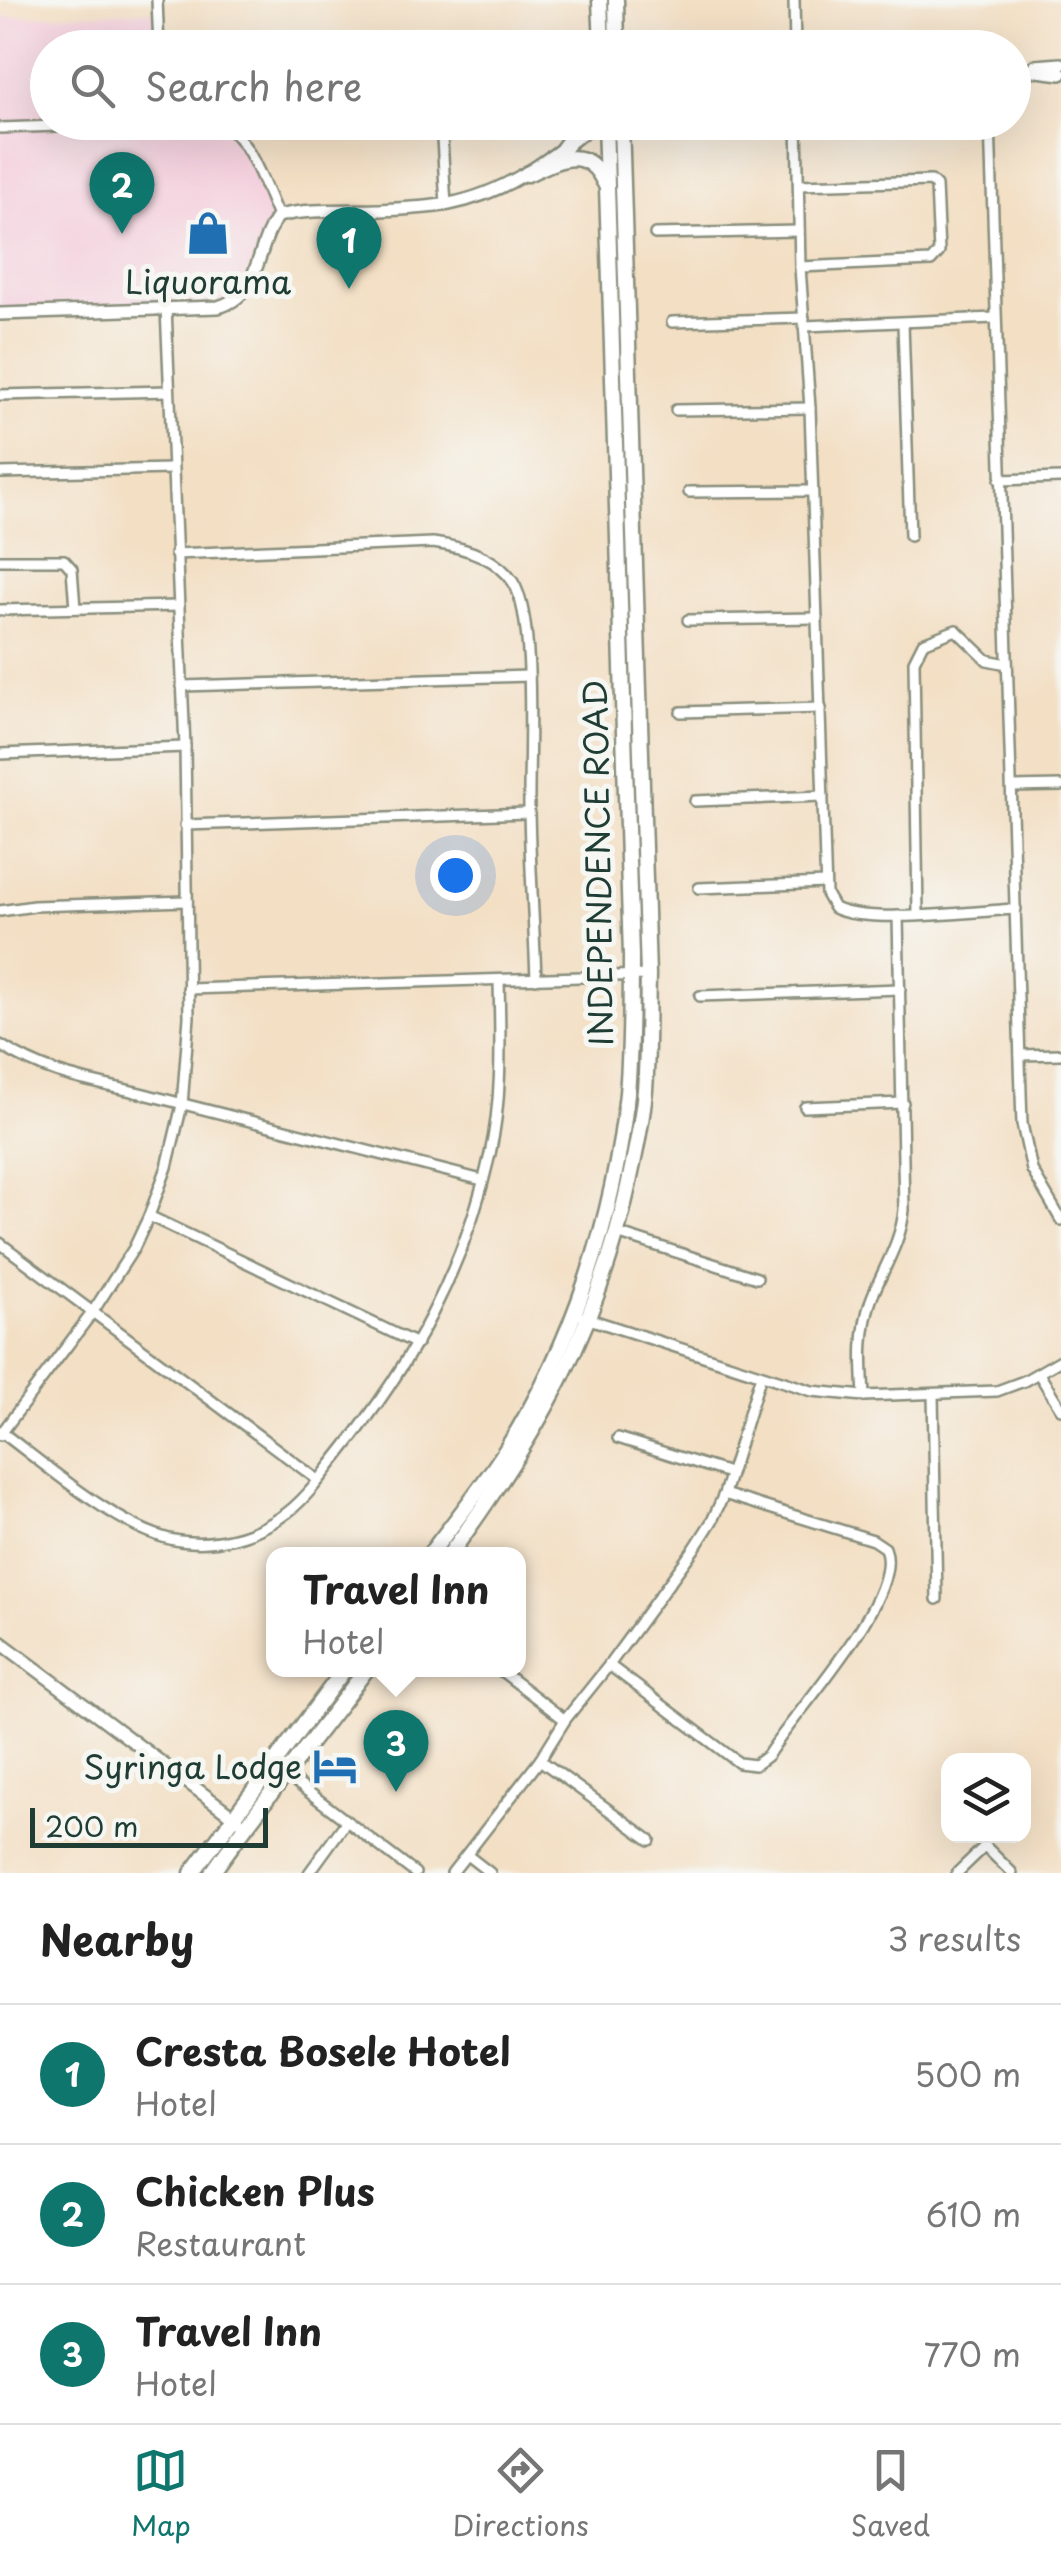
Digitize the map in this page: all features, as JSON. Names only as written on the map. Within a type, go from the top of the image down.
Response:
[{"type":"main road","points":[[600,0],[601,30]]},
{"type":"main road","points":[[616,0],[617,30]]},
{"type":"main road","points":[[563,148],[569,140]]},
{"type":"main road","name":"INDEPENDENCE ROAD","points":[[435,1547],[506,1450],[582,1317],[622,1134],[631,976],[605,140]]},
{"type":"main road","name":"INDEPENDENCE ROAD","points":[[455,1547],[526,1444],[564,1374],[616,1233],[643,1105],[648,975],[621,140]]},
{"type":"main road","points":[[622,159],[628,140]]},
{"type":"main road","points":[[527,174],[565,158],[577,158],[593,166],[606,187]]},
{"type":"main road","points":[[279,1770],[339,1677]]},
{"type":"main road","points":[[192,1873],[360,1677]]},
{"type":"main road","points":[[212,1873],[239,1821]]},
{"type":"street","points":[[158,0],[158,30]]},
{"type":"street","points":[[794,0],[795,30]]},
{"type":"street","points":[[1031,67],[1061,64]]},
{"type":"street","points":[[1031,70],[1061,74]]},
{"type":"street","points":[[0,128],[30,127]]},
{"type":"street","points":[[240,140],[278,216]]},
{"type":"street","points":[[442,140],[446,205]]},
{"type":"street","points":[[0,314],[218,307],[237,298],[252,278],[278,216],[446,205],[500,189],[573,140]]},
{"type":"street","points":[[798,140],[828,902],[843,913],[898,916],[1016,909]]},
{"type":"street","points":[[990,140],[1022,1124],[1028,1160],[1061,1220]]},
{"type":"street","points":[[799,186],[931,181],[936,186],[939,252],[931,262],[800,267]]},
{"type":"street","points":[[656,234],[799,231]]},
{"type":"street","points":[[166,308],[185,747],[188,1054],[182,1105],[149,1216],[128,1257],[1,1433],[112,1512],[138,1527],[178,1541],[215,1542],[251,1533],[293,1509],[357,1432],[417,1344],[466,1235],[493,1138],[499,1091],[499,980]]},
{"type":"street","points":[[672,322],[903,324],[995,318]]},
{"type":"street","points":[[903,324],[910,536]]},
{"type":"street","points":[[0,394],[169,391]]},
{"type":"street","points":[[676,410],[810,408]]},
{"type":"street","points":[[0,473],[171,468]]},
{"type":"street","points":[[1000,480],[1061,478]]},
{"type":"street","points":[[690,492],[812,491]]},
{"type":"street","points":[[176,554],[434,543],[462,548],[488,559],[505,572],[516,587],[524,620],[536,979]]},
{"type":"street","points":[[0,560],[68,562],[76,608]]},
{"type":"street","points":[[0,610],[179,606]]},
{"type":"street","points":[[688,620],[817,618]]},
{"type":"street","points":[[918,914],[914,661],[926,641],[956,630],[987,660],[1008,664]]},
{"type":"street","points":[[182,686],[528,676]]},
{"type":"street","points":[[681,712],[820,708]]},
{"type":"street","points":[[0,754],[185,747]]},
{"type":"street","points":[[1012,787],[1061,786]]},
{"type":"street","points":[[695,802],[823,796]]},
{"type":"street","points":[[185,826],[529,813]]},
{"type":"street","points":[[699,888],[825,883]]},
{"type":"street","points":[[0,911],[34,906],[187,901]]},
{"type":"street","points":[[864,1396],[864,1324],[904,1216],[898,916]]},
{"type":"street","points":[[188,989],[648,975]]},
{"type":"street","points":[[700,996],[900,989]]},
{"type":"street","points":[[0,1045],[37,1066],[72,1079],[482,1180]]},
{"type":"street","points":[[1020,1055],[1061,1054]]},
{"type":"street","points":[[805,1107],[903,1103]]},
{"type":"street","points":[[149,1216],[417,1344]]},
{"type":"street","points":[[616,1233],[757,1278]]},
{"type":"street","points":[[0,1243],[318,1480]]},
{"type":"street","points":[[582,1317],[812,1391],[864,1396],[997,1391],[1011,1388],[1061,1360]]},
{"type":"street","points":[[1039,1374],[1061,1409]]},
{"type":"street","points":[[452,1873],[540,1760],[565,1720],[712,1521],[761,1376]]},
{"type":"street","points":[[933,1394],[937,1599]]},
{"type":"street","points":[[618,1438],[729,1474]]},
{"type":"street","points":[[609,1664],[739,1763],[755,1765],[768,1756],[862,1627],[888,1564],[885,1548],[873,1540],[724,1494]]},
{"type":"street","points":[[0,1642],[239,1821]]},
{"type":"street","points":[[509,1677],[565,1720]]},
{"type":"street","points":[[540,1760],[650,1840]]},
{"type":"street","points":[[279,1770],[415,1873]]},
{"type":"street","points":[[309,1873],[346,1822]]},
{"type":"street","points":[[957,1873],[984,1846],[1012,1873]]},
{"type":"street","points":[[466,1856],[490,1873]]},
{"type":"shaded area","points":[[158,11],[159,30],[30,30],[30,140],[238,140],[281,214],[232,302],[0,314],[0,17]]},
{"type":"place","name":"Liquorama","points":[[208,233]]},
{"type":"place","name":"Chicken Plus","points":[[122,234]]},
{"type":"place","name":"Cresta Bosele Hotel","points":[[349,289]]},
{"type":"place","name":"Syringa Lodge","points":[[335,1766]]},
{"type":"place","name":"Travel Inn","points":[[396,1792]]}]
